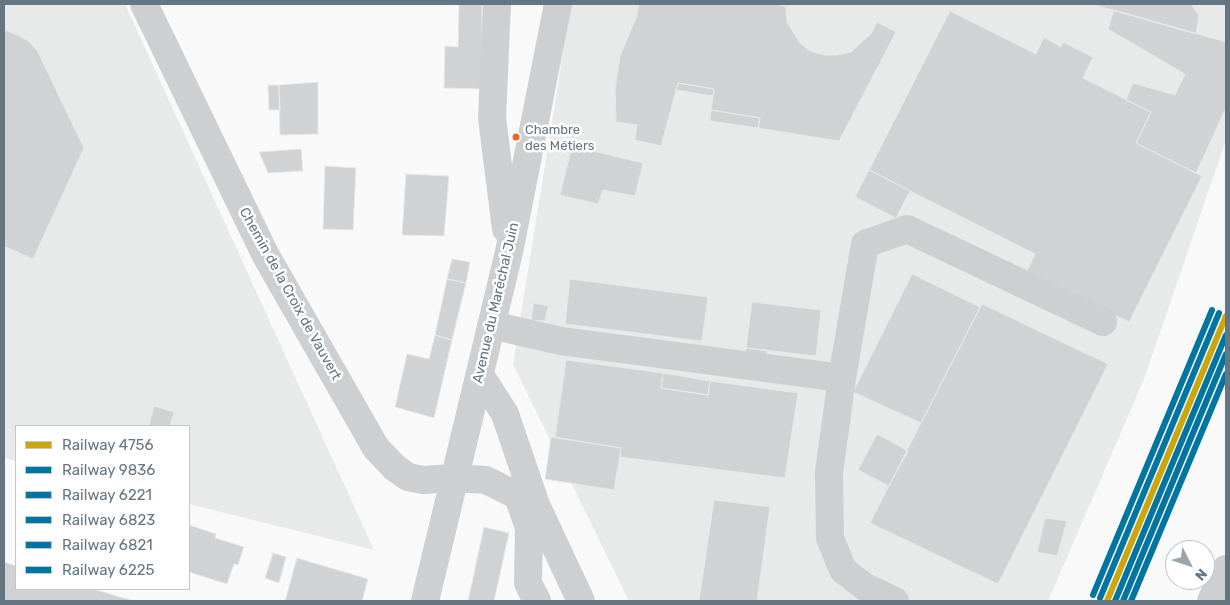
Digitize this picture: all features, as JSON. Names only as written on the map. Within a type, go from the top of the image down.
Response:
[{"type":"street","name":"Chemin de la Croix de Vauvert","points":[[144,4],[265,254],[376,448],[394,467],[408,477],[424,480],[453,478],[486,480],[527,500]]},
{"type":"street","points":[[497,4],[492,118],[508,252]]},
{"type":"street","name":"Avenue du Maréchal Juin","points":[[425,601],[508,252],[558,4]]},
{"type":"street","points":[[895,601],[865,587],[843,570],[830,538],[829,472],[842,378],[865,244],[907,229],[1102,322]]},
{"type":"street","points":[[491,324],[561,342],[842,378]]},
{"type":"street","points":[[480,375],[505,414],[527,500],[529,528],[528,583],[536,601]]},
{"type":"street","points":[[527,500],[582,601]]},
{"type":"street","points":[[1211,601],[1226,568]]},
{"type":"shaded area","points":[[4,4],[125,4],[374,550],[190,504],[190,425],[15,425],[15,461],[4,458]]},
{"type":"shaded area","points":[[571,4],[1226,4],[1226,140],[1144,379],[1048,601],[629,601],[513,364]]},
{"type":"building","points":[[459,4],[482,4],[482,89],[444,88],[445,46],[458,47]]},
{"type":"building","points":[[639,4],[778,4],[786,7],[787,22],[800,43],[810,51],[824,55],[851,52],[871,34],[877,22],[896,32],[839,141],[758,128],[760,118],[711,110],[714,89],[678,83],[661,146],[635,140],[637,125],[616,122],[615,89],[620,56],[636,18]]},
{"type":"building","points":[[1091,4],[1191,4],[1199,15],[1196,34]]},
{"type":"building","points":[[1114,10],[1226,42],[1226,108],[1196,173],[1136,143],[1151,112],[1126,100],[1133,83],[1175,95],[1185,74],[1108,29]]},
{"type":"building","points":[[950,11],[1036,54],[1044,37],[1061,47],[1063,42],[1093,57],[1083,78],[1151,112],[1136,143],[1202,176],[1129,322],[1027,271],[1035,254],[869,170]]},
{"type":"building","points":[[4,29],[27,40],[37,50],[84,148],[33,259],[4,246]]},
{"type":"building","points":[[318,82],[318,134],[280,135],[279,85]]},
{"type":"building","points":[[678,83],[714,89],[713,96],[676,90]]},
{"type":"building","points":[[268,85],[279,85],[280,110],[269,110]]},
{"type":"building","points":[[711,110],[760,118],[758,128],[710,121]]},
{"type":"building","points":[[572,146],[643,163],[635,196],[603,190],[598,204],[560,195]]},
{"type":"building","points":[[301,149],[303,171],[268,173],[259,152]]},
{"type":"building","points":[[325,166],[356,168],[353,230],[323,229]]},
{"type":"building","points":[[869,170],[910,191],[896,218],[855,197]]},
{"type":"building","points":[[406,174],[449,176],[444,236],[402,235]]},
{"type":"building","points":[[452,259],[470,262],[466,283],[447,279]]},
{"type":"building","points":[[912,274],[980,307],[921,423],[853,392]]},
{"type":"building","points":[[447,279],[466,283],[452,340],[435,335]]},
{"type":"building","points":[[570,279],[708,297],[702,341],[565,324]]},
{"type":"building","points":[[752,302],[821,310],[816,356],[746,348]]},
{"type":"building","points":[[534,303],[548,306],[545,321],[531,320]]},
{"type":"building","points":[[982,304],[1108,364],[998,584],[870,523]]},
{"type":"building","points":[[435,335],[452,340],[434,418],[395,407],[407,354],[429,359]]},
{"type":"building","points":[[746,348],[767,350],[766,361],[744,358]]},
{"type":"building","points":[[566,360],[663,373],[661,388],[708,395],[710,381],[798,393],[785,478],[620,457],[621,448],[555,437]]},
{"type":"building","points":[[663,373],[710,381],[708,395],[661,388]]},
{"type":"building","points":[[154,406],[174,412],[170,425],[149,425]]},
{"type":"building","points":[[877,434],[908,451],[889,486],[858,470]]},
{"type":"building","points":[[551,437],[621,448],[614,490],[545,479]]},
{"type":"building","points":[[714,500],[770,507],[757,601],[699,601]]},
{"type":"building","points":[[1045,518],[1067,521],[1057,556],[1037,552]]},
{"type":"building","points":[[190,525],[216,534],[215,538],[244,547],[238,565],[234,564],[227,584],[190,572]]},
{"type":"building","points":[[484,527],[509,533],[494,601],[468,601]]},
{"type":"building","points":[[273,553],[286,557],[279,583],[265,578]]},
{"type":"building","points":[[297,558],[368,579],[362,601],[285,601]]},
{"type":"building","points":[[4,562],[15,566],[15,590],[96,590],[134,601],[4,601]]},
{"type":"rail line","name":"6821","points":[[1093,595],[1212,310]]},
{"type":"rail line","name":"6221","points":[[1100,598],[1219,313]]},
{"type":"rail line","name":"4756","points":[[1107,601],[1226,316]]},
{"type":"rail line","name":"9836","points":[[1115,601],[1226,335]]},
{"type":"rail line","name":"6823","points":[[1123,601],[1226,354]]},
{"type":"rail line","name":"6225","points":[[1131,601],[1226,374]]},
{"type":"place","name":"Chambre des Métiers","points":[[516,137]]}]
